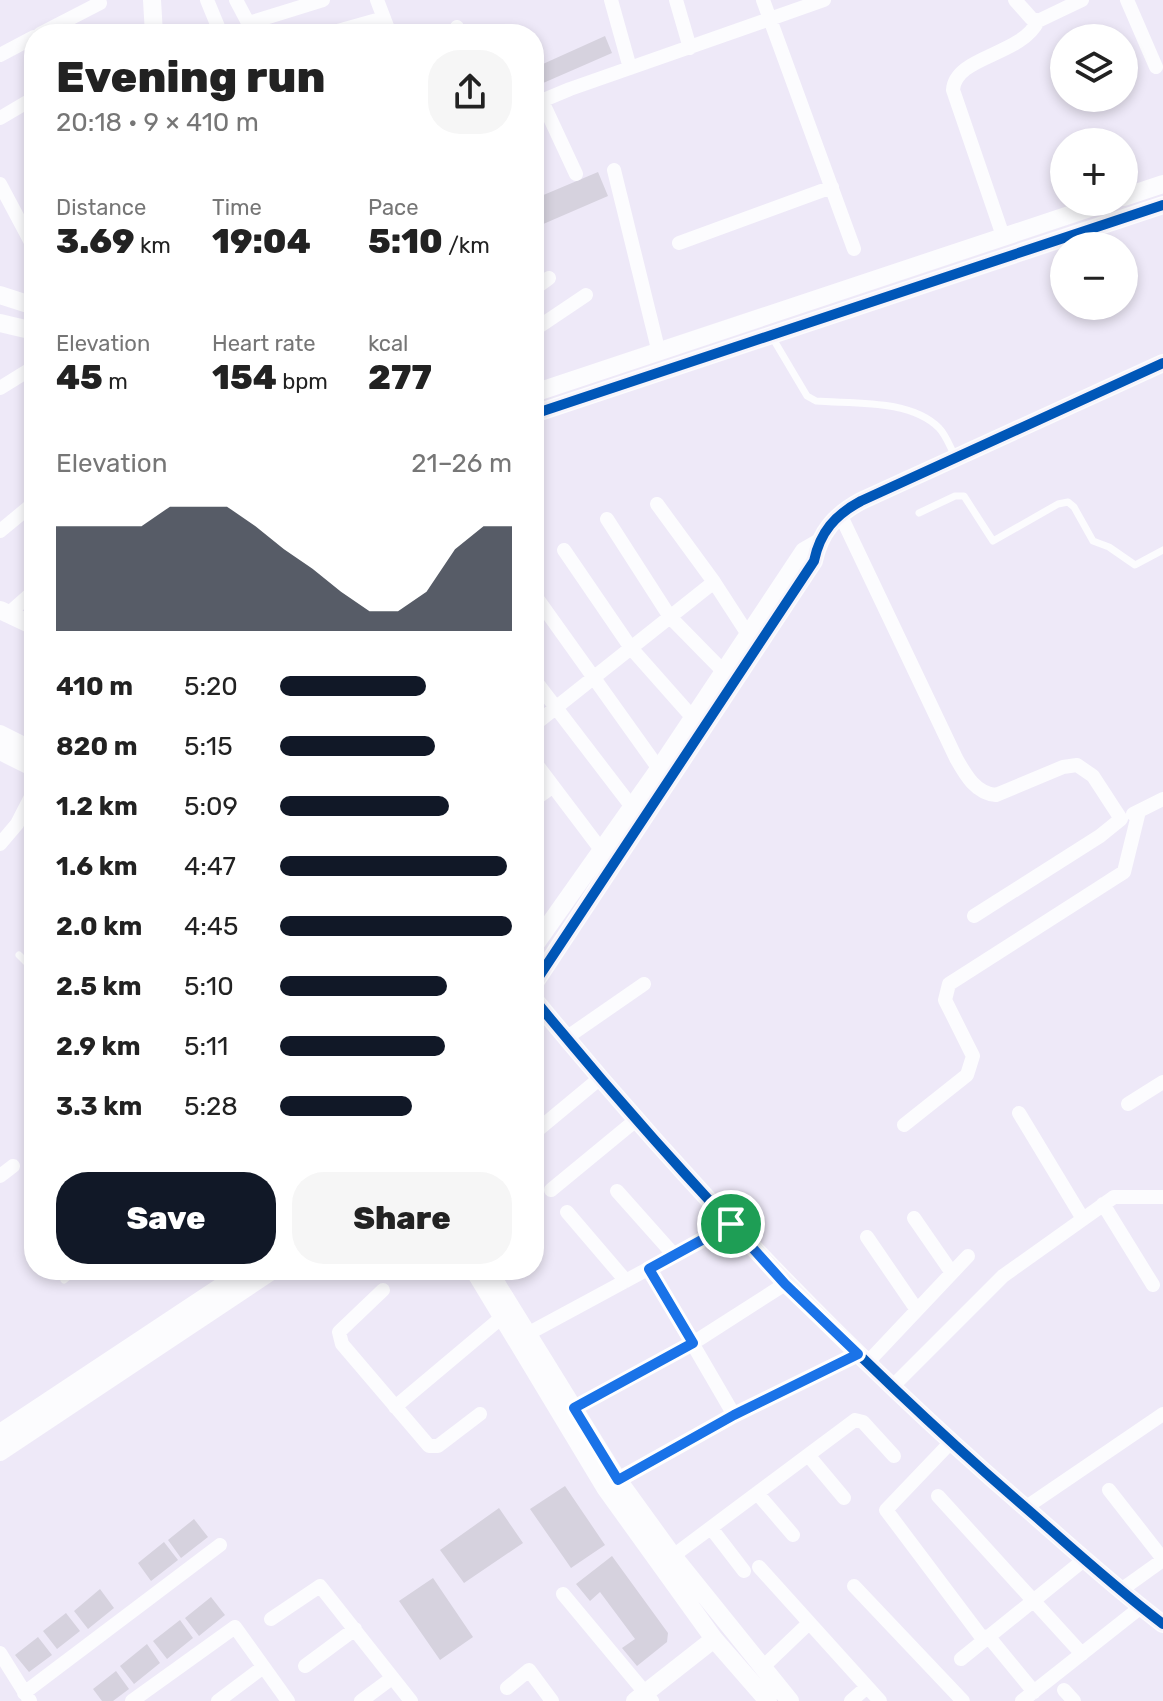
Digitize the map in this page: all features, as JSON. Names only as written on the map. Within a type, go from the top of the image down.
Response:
[{"type":"street","points":[[151,24],[152,0]]},
{"type":"street","points":[[207,0],[217,24]]},
{"type":"street","points":[[236,0],[248,24]]},
{"type":"street","points":[[263,24],[323,0]]},
{"type":"street","points":[[347,24],[396,0]]},
{"type":"street","points":[[611,0],[630,68]]},
{"type":"street","points":[[676,0],[690,48]]},
{"type":"street","points":[[763,0],[854,249]]},
{"type":"street","points":[[544,100],[824,0]]},
{"type":"street","points":[[1015,0],[1031,18],[1038,21]]},
{"type":"street","points":[[1003,236],[953,90],[954,80],[962,70],[1027,38],[1038,21],[1082,0]]},
{"type":"street","points":[[1127,0],[1156,67]]},
{"type":"street","points":[[59,24],[100,3]]},
{"type":"street","points":[[0,55],[24,42]]},
{"type":"street","points":[[0,118],[24,104]]},
{"type":"street","points":[[544,113],[576,174]]},
{"type":"street","points":[[614,170],[659,353]]},
{"type":"street","points":[[0,184],[24,229]]},
{"type":"street","points":[[1138,192],[1163,184]]},
{"type":"street","points":[[679,243],[832,187]]},
{"type":"street","points":[[544,411],[1163,205]]},
{"type":"street","points":[[544,390],[1065,216]]},
{"type":"street","points":[[544,282],[549,278]]},
{"type":"street","points":[[0,295],[24,303]]},
{"type":"street","points":[[544,323],[586,295]]},
{"type":"street","points":[[0,323],[24,329]]},
{"type":"street","points":[[544,932],[659,769],[804,551],[818,543],[840,514],[956,457],[1163,363]]},
{"type":"street","points":[[0,388],[24,373]]},
{"type":"street","points":[[657,504],[749,636]]},
{"type":"street","points":[[0,531],[24,511]]},
{"type":"street","points":[[840,514],[956,758],[975,786],[985,794],[996,795],[1063,767],[1077,765],[1093,776],[1121,819]]},
{"type":"street","points":[[607,519],[670,617],[724,672]]},
{"type":"street","points":[[544,969],[814,561],[818,543]]},
{"type":"street","points":[[564,550],[631,648],[693,718]]},
{"type":"street","points":[[544,717],[714,582]]},
{"type":"street","points":[[4,613],[24,598]]},
{"type":"street","points":[[544,608],[659,769]]},
{"type":"street","points":[[4,613],[24,622]]},
{"type":"street","points":[[544,693],[632,807]]},
{"type":"street","points":[[0,734],[24,746]]},
{"type":"street","points":[[0,751],[24,763]]},
{"type":"street","points":[[544,774],[602,851]]},
{"type":"street","points":[[544,793],[553,786]]},
{"type":"street","points":[[974,916],[1100,836],[1121,819],[1163,799]]},
{"type":"street","points":[[2,839],[17,824],[24,810]]},
{"type":"street","points":[[904,1125],[967,1075],[973,1056],[945,1000],[949,984],[1124,872],[1139,811]]},
{"type":"street","points":[[566,1038],[644,984]]},
{"type":"street","points":[[544,1011],[599,1079],[785,1284],[950,1443],[1163,1624]]},
{"type":"street","points":[[544,1125],[599,1079]]},
{"type":"street","points":[[1128,1104],[1163,1082]]},
{"type":"street","points":[[1019,1113],[1083,1219]]},
{"type":"street","points":[[551,1190],[636,1120]]},
{"type":"street","points":[[0,1176],[13,1166]]},
{"type":"street","points":[[617,1191],[674,1255]]},
{"type":"street","points":[[892,1387],[1003,1276],[1103,1204],[1114,1197],[1163,1197]]},
{"type":"street","points":[[1103,1204],[1153,1285]]},
{"type":"street","points":[[567,1212],[626,1281]]},
{"type":"street","points":[[914,1218],[952,1273]]},
{"type":"street","points":[[522,1337],[731,1224]]},
{"type":"street","points":[[867,1237],[917,1310]]},
{"type":"street","points":[[618,1480],[734,1415],[862,1358],[917,1310],[968,1256]]},
{"type":"street","points":[[649,1269],[734,1415]]},
{"type":"street","points":[[0,1433],[231,1280]]},
{"type":"street","points":[[0,1452],[258,1280]]},
{"type":"street","points":[[481,1280],[574,1408],[618,1480],[673,1556],[790,1701]]},
{"type":"street","points":[[492,1280],[506,1313]]},
{"type":"street","points":[[574,1408],[693,1343],[785,1284]]},
{"type":"street","points":[[383,1290],[338,1336],[425,1442],[434,1447],[480,1414]]},
{"type":"street","points":[[395,1407],[506,1313]]},
{"type":"street","points":[[522,1337],[606,1489],[714,1639],[768,1701]]},
{"type":"street","points":[[1025,1508],[1163,1414]]},
{"type":"street","points":[[673,1556],[855,1420],[863,1422],[894,1456]]},
{"type":"street","points":[[950,1443],[886,1510],[1028,1696],[1141,1607]]},
{"type":"street","points":[[808,1455],[844,1498]]},
{"type":"street","points":[[1109,1490],[1163,1560],[1121,1590]]},
{"type":"street","points":[[757,1493],[793,1535]]},
{"type":"street","points":[[938,1496],[1082,1654]]},
{"type":"street","points":[[711,1528],[809,1623],[880,1701]]},
{"type":"street","points":[[0,1653],[27,1697],[220,1545]]},
{"type":"street","points":[[961,1659],[1085,1559]]},
{"type":"street","points":[[271,1619],[320,1586],[411,1701]]},
{"type":"street","points":[[854,1586],[963,1701]]},
{"type":"street","points":[[563,1594],[644,1698],[714,1639]]},
{"type":"street","points":[[764,1666],[809,1623]]},
{"type":"street","points":[[132,1701],[235,1627],[288,1701]]},
{"type":"street","points":[[305,1666],[355,1629]]},
{"type":"street","points":[[218,1701],[262,1668]]},
{"type":"street","points":[[507,1688],[529,1670],[552,1701]]},
{"type":"street","points":[[361,1701],[392,1678]]},
{"type":"street","points":[[851,1701],[867,1687]]},
{"type":"lane","points":[[772,336],[807,396],[816,401],[905,409],[926,418],[940,430],[956,457]]},
{"type":"lane","points":[[919,513],[955,496],[964,496],[993,541],[1058,504],[1068,502],[1093,541],[1109,547],[1135,565],[1163,550]]},
{"type":"lane","points":[[19,955],[24,960]]},
{"type":"building","points":[[605,36],[612,53],[544,83],[544,63]]},
{"type":"building","points":[[598,172],[608,196],[544,224],[544,195]]},
{"type":"building","points":[[565,1486],[605,1545],[571,1568],[530,1509]]},
{"type":"building","points":[[499,1508],[523,1543],[464,1583],[440,1550]]},
{"type":"building","points":[[194,1519],[208,1537],[181,1558],[168,1540]]},
{"type":"building","points":[[164,1542],[178,1560],[151,1581],[138,1563]]},
{"type":"building","points":[[612,1556],[668,1633],[667,1642],[637,1666],[622,1648],[635,1639],[600,1592],[590,1601],[576,1584]]},
{"type":"building","points":[[433,1578],[473,1637],[440,1660],[399,1601]]},
{"type":"building","points":[[100,1589],[114,1608],[88,1629],[74,1611]]},
{"type":"building","points":[[211,1597],[225,1615],[199,1636],[185,1618]]},
{"type":"building","points":[[66,1613],[80,1631],[57,1649],[43,1631]]},
{"type":"building","points":[[180,1620],[193,1638],[167,1659],[153,1641]]},
{"type":"building","points":[[38,1637],[52,1655],[29,1672],[15,1655]]},
{"type":"building","points":[[147,1644],[160,1663],[134,1684],[120,1666]]},
{"type":"building","points":[[116,1671],[129,1689],[113,1701],[102,1701],[93,1689]]},
{"type":"cycle path","points":[[544,411],[1163,205]]},
{"type":"cycle path","points":[[544,969],[814,561],[820,541],[836,518],[861,501],[1163,363]]},
{"type":"cycle path","points":[[544,1011],[711,1203],[836,1332],[966,1455],[1097,1571],[1163,1624]]},
{"type":"route","points":[[731,1224],[785,1284],[858,1354],[734,1415],[618,1480],[574,1408],[693,1343],[649,1269],[731,1224]]}]
